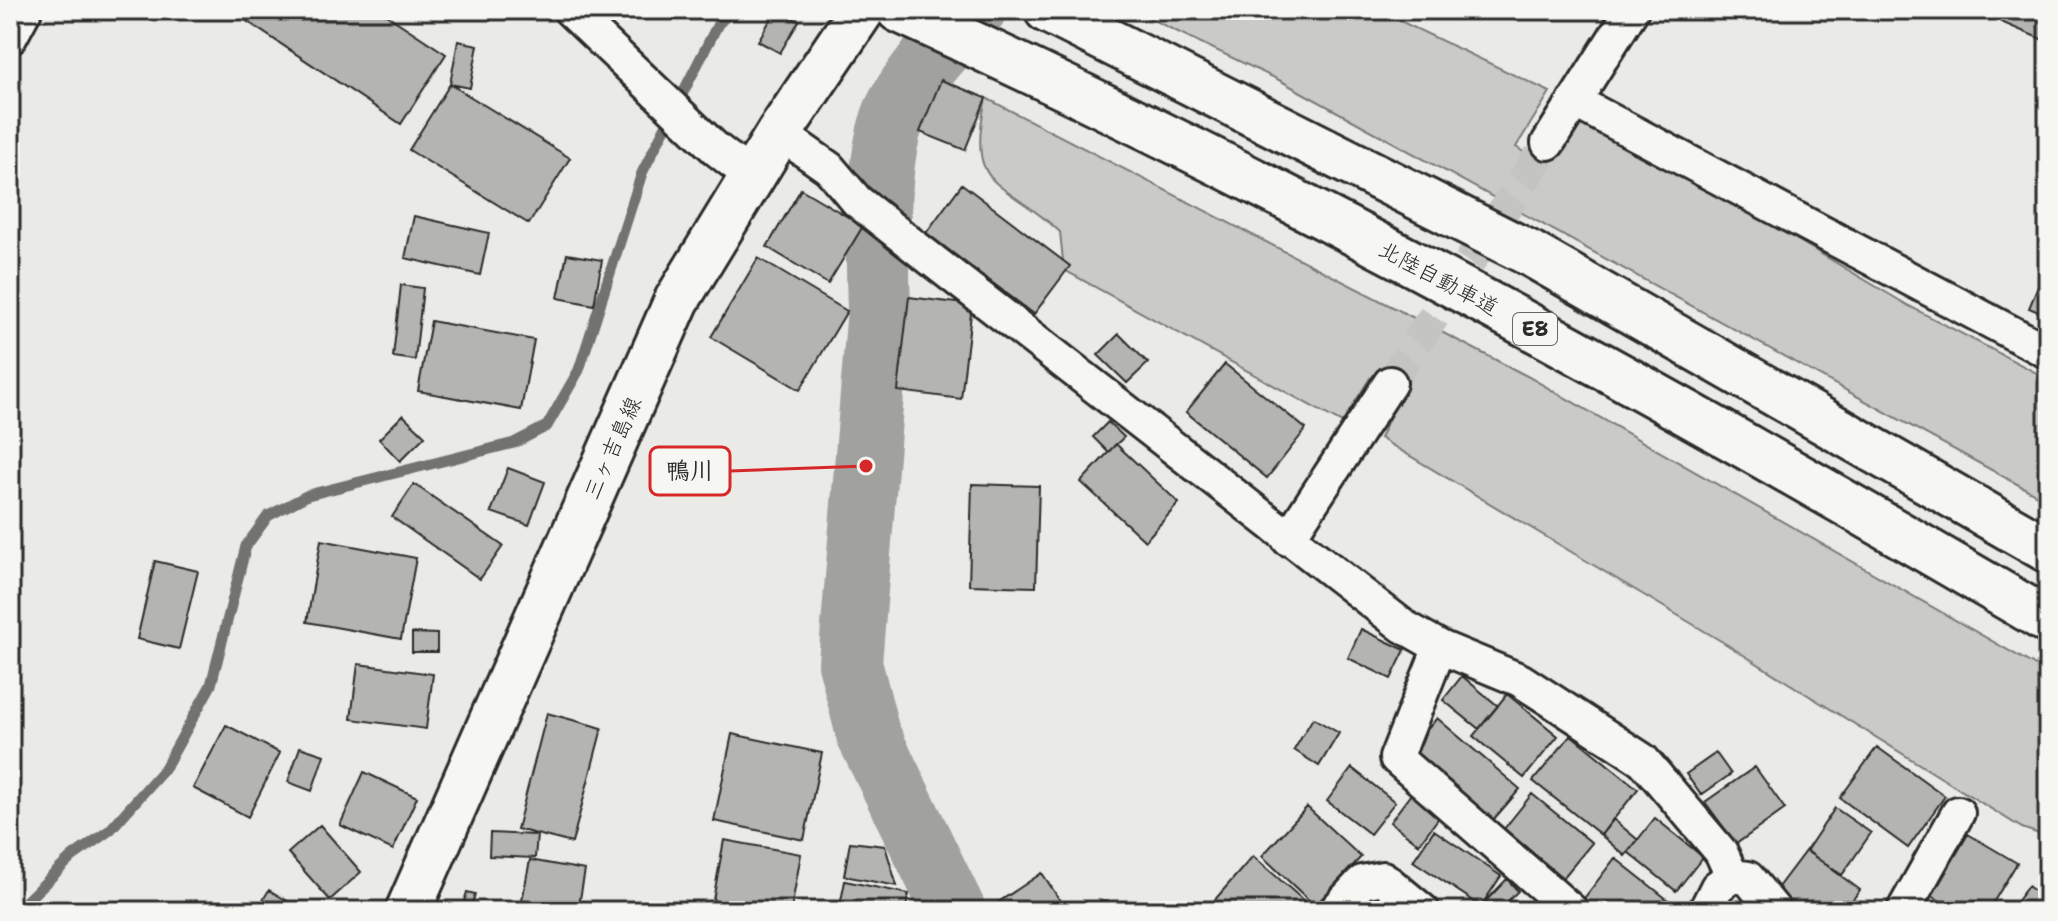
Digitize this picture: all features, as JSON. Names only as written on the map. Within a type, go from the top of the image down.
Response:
[{"type":"main road","name":"三ヶ吉島線","points":[[408,911],[677,300],[779,133],[862,10]]},
{"type":"main road","name":"北陸自動車道","points":[[899,10],[1230,168],[1521,321],[2048,621]]},
{"type":"main road","points":[[1047,10],[1531,254],[2048,550]]},
{"type":"street","points":[[10,38],[25,10]]},
{"type":"street","points":[[570,10],[716,149],[752,177]]},
{"type":"street","points":[[1548,143],[1632,10]]},
{"type":"street","points":[[1574,101],[2048,352]]},
{"type":"street","points":[[779,133],[829,168],[857,201],[902,237],[1403,626],[1440,647],[1520,680],[1643,760],[1721,852],[1732,876]]},
{"type":"street","points":[[1288,539],[1390,383]]},
{"type":"street","points":[[1440,647],[1396,758],[1572,911]]},
{"type":"street","points":[[1903,911],[1958,813]]},
{"type":"street","points":[[1705,911],[1717,887],[1732,876],[1748,878],[1775,911]]},
{"type":"street","points":[[1335,911],[1362,882],[1383,878],[1423,911]]},
{"type":"shaded area","points":[[1132,10],[1377,10],[1550,92],[1516,147],[1546,167],[1585,114],[1909,306],[2048,379],[2048,501],[1281,81]]},
{"type":"shaded area","points":[[986,98],[1527,376],[2048,673],[2048,837],[2022,828],[1721,641],[1380,438],[1398,398],[1370,378],[1342,423],[1064,270],[1060,232],[993,180],[985,168],[980,151]]},
{"type":"building","points":[[230,10],[379,10],[446,54],[401,124]]},
{"type":"building","points":[[776,10],[799,21],[780,53],[758,41]]},
{"type":"building","points":[[2006,10],[2048,10],[2048,42],[2001,22]]},
{"type":"building","points":[[458,41],[478,45],[470,88],[450,84]]},
{"type":"building","points":[[941,80],[986,98],[965,150],[920,132]]},
{"type":"building","points":[[450,84],[570,158],[529,224],[409,150]]},
{"type":"building","points":[[962,184],[1070,266],[1034,314],[926,233]]},
{"type":"building","points":[[801,189],[863,226],[828,284],[767,247]]},
{"type":"building","points":[[414,216],[489,233],[480,275],[405,258]]},
{"type":"building","points":[[567,254],[602,260],[594,305],[558,298]]},
{"type":"building","points":[[758,258],[847,311],[800,390],[711,337]]},
{"type":"building","points":[[2048,263],[2048,316],[2029,308]]},
{"type":"building","points":[[401,285],[423,288],[415,360],[393,357]]},
{"type":"building","points":[[909,297],[972,305],[961,399],[898,391]]},
{"type":"building","points":[[431,321],[534,340],[521,410],[418,391]]},
{"type":"building","points":[[1119,334],[1148,363],[1127,383],[1098,355]]},
{"type":"building","points":[[1225,364],[1306,429],[1267,478],[1186,412]]},
{"type":"building","points":[[403,415],[425,436],[400,461],[379,439]]},
{"type":"building","points":[[1108,422],[1124,437],[1108,452],[1093,437]]},
{"type":"building","points":[[1116,444],[1179,503],[1145,541],[1081,482]]},
{"type":"building","points":[[508,468],[545,482],[529,525],[491,512]]},
{"type":"building","points":[[414,484],[503,546],[480,579],[392,517]]},
{"type":"building","points":[[972,484],[1039,486],[1036,587],[969,585]]},
{"type":"building","points":[[321,540],[416,558],[401,639],[307,622]]},
{"type":"building","points":[[155,561],[198,571],[179,649],[137,639]]},
{"type":"building","points":[[1361,629],[1405,650],[1391,679],[1348,658]]},
{"type":"building","points":[[412,633],[437,634],[437,652],[412,652]]},
{"type":"building","points":[[358,664],[433,674],[426,729],[351,719]]},
{"type":"building","points":[[1462,676],[1498,706],[1479,729],[1443,700]]},
{"type":"building","points":[[1507,694],[1558,736],[1524,778],[1473,736]]},
{"type":"building","points":[[547,713],[602,728],[572,843],[517,829]]},
{"type":"building","points":[[1313,718],[1339,733],[1319,766],[1294,750]]},
{"type":"building","points":[[1437,718],[1520,789],[1493,820],[1410,750]]},
{"type":"building","points":[[226,725],[280,753],[248,817],[193,788]]},
{"type":"building","points":[[732,734],[822,753],[804,840],[714,821]]},
{"type":"building","points":[[1571,735],[1638,789],[1601,835],[1533,781]]},
{"type":"building","points":[[300,747],[324,755],[312,791],[288,782]]},
{"type":"building","points":[[1877,747],[1945,796],[1908,848],[1840,798]]},
{"type":"building","points":[[1716,753],[1731,774],[1701,795],[1686,774]]},
{"type":"building","points":[[1755,767],[1785,809],[1736,844],[1705,802]]},
{"type":"building","points":[[1352,768],[1395,802],[1370,834],[1327,801]]},
{"type":"building","points":[[364,772],[417,797],[393,850],[340,825]]},
{"type":"building","points":[[1411,794],[1440,816],[1419,844],[1390,822]]},
{"type":"building","points":[[1532,794],[1592,843],[1563,878],[1504,829]]},
{"type":"building","points":[[1307,807],[1361,857],[1315,906],[1262,856]]},
{"type":"building","points":[[1835,808],[1871,833],[1842,875],[1806,851]]},
{"type":"building","points":[[1655,818],[1703,857],[1676,891],[1628,852]]},
{"type":"building","points":[[1613,819],[1638,840],[1625,856],[1601,835]]},
{"type":"building","points":[[320,825],[361,872],[330,900],[288,853]]},
{"type":"building","points":[[1434,830],[1501,876],[1481,906],[1413,861]]},
{"type":"building","points":[[490,833],[537,835],[535,858],[489,856]]},
{"type":"building","points":[[1968,834],[2017,863],[1988,911],[1957,911],[1932,896]]},
{"type":"building","points":[[724,840],[801,854],[791,911],[711,911]]},
{"type":"building","points":[[850,842],[885,846],[897,886],[844,876]]},
{"type":"building","points":[[1806,850],[1860,890],[1844,911],[1794,911],[1772,895]]},
{"type":"building","points":[[1253,856],[1311,907],[1307,911],[1205,911]]},
{"type":"building","points":[[1615,858],[1682,911],[1594,911],[1582,901]]},
{"type":"building","points":[[530,860],[585,870],[578,911],[520,911]]},
{"type":"building","points":[[1042,873],[1067,911],[985,911]]},
{"type":"building","points":[[1507,879],[1518,891],[1498,911],[1490,911],[1483,904]]},
{"type":"building","points":[[845,881],[909,894],[905,911],[839,911]]},
{"type":"building","points":[[2028,886],[2048,901],[2048,911],[2010,910]]},
{"type":"building","points":[[269,890],[304,911],[256,911]]},
{"type":"building","points":[[467,892],[475,894],[470,911],[461,911]]},
{"type":"building","points":[[1377,899],[1389,911],[1365,911]]},
{"type":"waterway","points":[[16,911],[72,857],[110,830],[165,768],[211,685],[246,546],[268,516],[308,495],[514,443],[547,426],[579,370],[642,173],[718,24],[732,10]]},
{"type":"waterway","points":[[954,911],[868,734],[850,663],[879,309],[878,237],[884,155],[902,99],[974,10]]},
{"type":"tunnel","points":[[1390,383],[1548,143]]},
{"type":"place","name":"鴨川","points":[[866,466]]}]
